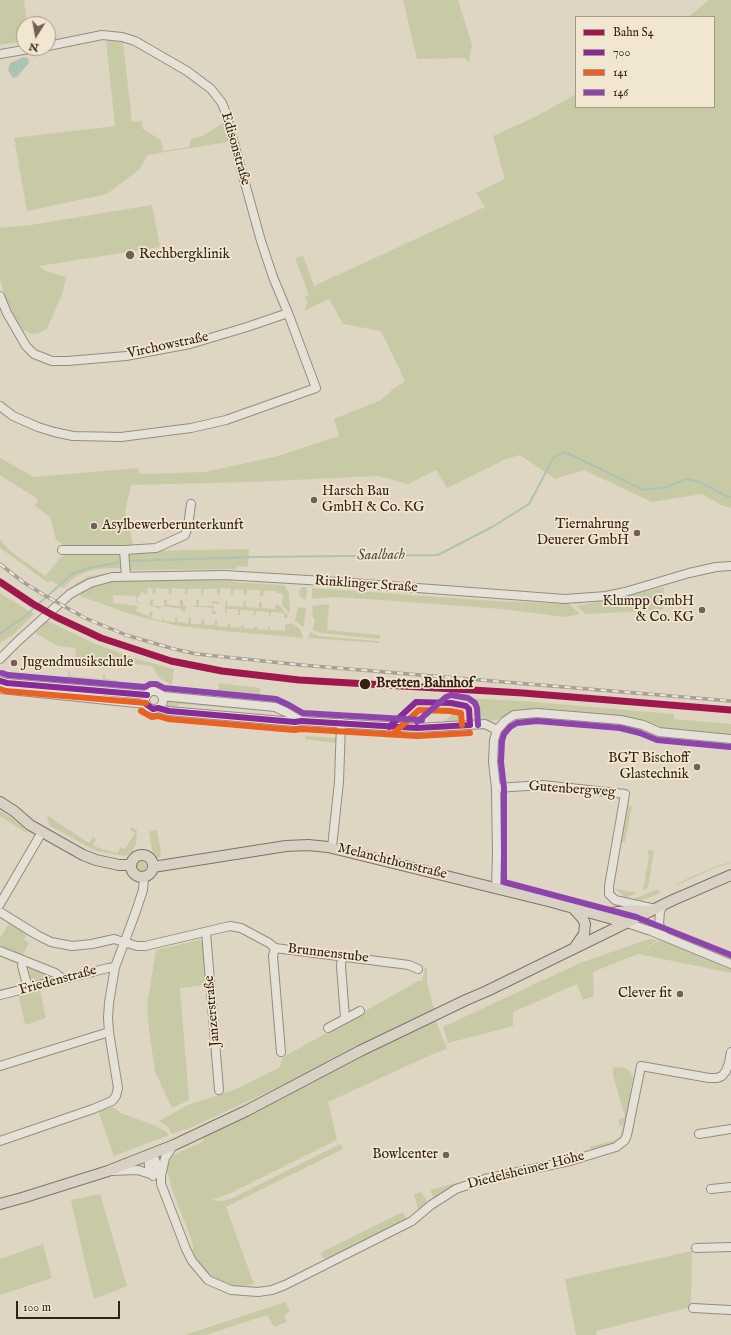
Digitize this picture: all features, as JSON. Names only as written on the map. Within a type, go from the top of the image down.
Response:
[{"type":"main road","points":[[0,802],[14,811],[30,825],[83,855],[96,860],[119,865],[130,865]]},
{"type":"main road","name":"Melanchthonstraße","points":[[153,867],[286,846],[308,845],[332,847],[574,908],[627,923]]},
{"type":"main road","points":[[147,856],[153,867],[150,874],[144,877],[134,875],[130,865],[136,857],[147,856]]},
{"type":"main road","points":[[0,1204],[108,1170],[173,1146],[246,1111],[367,1048],[656,909],[731,875]]},
{"type":"main road","points":[[574,908],[585,924],[584,934],[574,949]]},
{"type":"main road","points":[[600,915],[634,910],[656,909]]},
{"type":"street","name":"Edisonstraße","points":[[56,45],[102,36],[122,37],[136,41],[187,71],[211,88],[222,103],[227,115],[261,241],[273,277],[288,313]]},
{"type":"street","points":[[0,54],[16,51]]},
{"type":"street","name":"Virchowstraße","points":[[0,296],[7,314],[26,346],[34,354],[52,361],[126,356],[190,344],[288,313]]},
{"type":"street","points":[[0,406],[13,416],[38,427],[73,436],[121,437],[190,428],[226,420],[316,388],[288,313]]},
{"type":"street","points":[[62,550],[124,552],[156,548],[185,535],[188,526],[191,504]]},
{"type":"street","points":[[124,552],[126,572]]},
{"type":"street","name":"Rinklinger Straße","points":[[0,659],[70,594],[101,579],[126,572],[229,575],[565,599],[606,596],[625,592],[689,573],[716,567],[731,566]]},
{"type":"street","name":"Rinklinger Straße","points":[[0,652],[18,641]]},
{"type":"street","points":[[0,681],[147,700],[153,709],[158,708],[169,711],[295,722],[301,721],[417,728],[485,724],[497,730]]},
{"type":"street","points":[[0,690],[147,700],[155,692],[162,696],[275,708],[286,712],[301,721]]},
{"type":"street","points":[[158,708],[162,704],[162,696]]},
{"type":"street","points":[[272,720],[277,713],[275,708]]},
{"type":"street","points":[[496,888],[496,788],[494,740],[497,730],[505,721],[514,715],[538,713],[621,720],[643,725],[659,732],[731,739]]},
{"type":"street","points":[[332,847],[339,782],[341,723]]},
{"type":"street","name":"Gutenbergweg","points":[[496,788],[543,785],[625,794],[609,886],[609,894],[615,900],[656,909]]},
{"type":"street","points":[[0,904],[42,832]]},
{"type":"street","points":[[0,1141],[106,1104],[112,1101],[116,1096],[118,1088],[109,1032],[109,1003],[116,967],[142,890],[144,877]]},
{"type":"street","points":[[656,909],[660,916],[659,924],[664,936]]},
{"type":"street","name":"Brunnenstube","points":[[0,912],[51,942],[72,946],[92,944],[114,939],[145,946],[230,926],[236,926],[269,943],[275,948],[409,965],[418,969]]},
{"type":"street","points":[[627,923],[664,936],[731,964]]},
{"type":"street","name":"Janzerstraße","points":[[206,932],[219,1090]]},
{"type":"street","points":[[275,948],[273,956],[281,1052]]},
{"type":"street","points":[[0,951],[23,962],[55,974],[63,979]]},
{"type":"street","points":[[342,956],[341,966],[345,1018]]},
{"type":"street","points":[[23,962],[22,966],[28,988]]},
{"type":"street","name":"Friedenstraße","points":[[0,996],[63,979],[116,967]]},
{"type":"street","points":[[328,1028],[360,1011]]},
{"type":"street","points":[[0,1066],[109,1032]]},
{"type":"street","name":"Diedelsheimer Höhe","points":[[158,1178],[186,1249],[192,1261],[208,1280],[231,1290],[258,1292],[272,1290],[285,1285],[412,1221],[456,1189],[485,1179],[570,1161],[616,1147],[625,1140],[628,1135],[641,1066],[709,1078],[717,1078],[722,1076],[726,1071],[731,1052]]},
{"type":"street","points":[[699,1134],[731,1129]]},
{"type":"street","points":[[158,1178],[165,1158],[173,1146]]},
{"type":"street","points":[[150,1155],[158,1178]]},
{"type":"street","points":[[108,1170],[138,1170],[158,1178]]},
{"type":"street","points":[[711,1189],[731,1187]]},
{"type":"street","points":[[696,1248],[731,1247]]},
{"type":"street","points":[[694,1308],[731,1310]]},
{"type":"shaded area","points":[[0,0],[24,0],[26,16],[16,16],[16,42],[0,45]]},
{"type":"shaded area","points":[[403,0],[458,0],[472,45],[469,62],[464,58],[417,59]]},
{"type":"shaded area","points":[[709,0],[731,0],[731,508],[721,505],[702,494],[652,502],[584,470],[555,479],[520,455],[506,459],[447,488],[436,470],[408,484],[378,476],[250,482],[131,485],[125,512],[135,551],[249,549],[248,567],[237,566],[236,569],[130,570],[123,566],[121,568],[98,569],[86,572],[75,577],[63,588],[51,581],[47,582],[0,548],[0,539],[8,549],[45,576],[61,557],[74,552],[56,540],[50,517],[35,506],[38,499],[0,475],[0,458],[34,477],[138,468],[140,474],[205,472],[278,456],[339,436],[334,419],[381,400],[405,381],[381,331],[343,324],[329,299],[304,311],[307,304],[307,299],[305,299],[305,297],[309,295],[295,258],[303,256],[314,286],[485,207],[476,193],[503,180],[504,176],[493,136],[537,116],[575,95],[575,108],[715,108],[715,16],[689,16]]},
{"type":"shaded area","points":[[106,41],[123,42],[132,122],[142,121],[143,129],[161,140],[163,151],[189,147],[191,139],[204,135],[223,123],[228,142],[147,155],[140,169],[107,194],[27,211],[14,138],[115,126]]},
{"type":"shaded area","points":[[24,57],[28,58],[29,63],[17,77],[13,78],[8,70],[10,63]]},
{"type":"shaded area","points":[[152,205],[160,247],[39,266],[46,271],[66,277],[63,292],[47,329],[39,333],[31,334],[23,330],[15,318],[0,280],[0,228],[31,225]]},
{"type":"shaded area","points":[[105,575],[89,579],[69,589],[89,576]]},
{"type":"shaded area","points":[[233,579],[233,582],[284,585],[289,594],[290,613],[282,605],[283,594],[277,593],[276,591],[264,591],[263,596],[260,596],[260,590],[247,590],[247,595],[244,595],[244,590],[234,589],[233,595],[231,594],[231,589],[220,588],[220,594],[217,595],[217,589],[204,589],[203,595],[201,595],[201,589],[188,589],[187,594],[185,594],[185,589],[172,588],[171,594],[169,594],[169,589],[156,588],[155,594],[152,594],[153,589],[148,588],[147,595],[142,592],[136,600],[136,596],[113,595],[113,603],[138,606],[136,611],[148,616],[151,611],[153,612],[151,618],[162,621],[163,615],[164,621],[175,622],[175,617],[177,617],[177,622],[188,623],[189,618],[191,618],[191,624],[201,624],[202,619],[204,619],[204,625],[214,625],[215,620],[217,620],[217,626],[227,627],[228,624],[230,624],[230,627],[241,628],[241,625],[243,625],[244,628],[254,629],[255,626],[257,629],[268,630],[268,627],[270,627],[270,630],[285,631],[285,625],[292,623],[300,629],[303,638],[179,626],[133,615],[80,596],[81,595],[79,594],[92,587],[112,581]]},
{"type":"shaded area","points":[[302,587],[307,587],[306,600],[299,594]]},
{"type":"shaded area","points":[[664,587],[663,610],[586,614],[576,606],[623,597]]},
{"type":"shaded area","points":[[312,588],[497,601],[569,604],[580,614],[564,617],[502,609],[367,599],[334,597],[312,599]]},
{"type":"shaded area","points":[[0,593],[34,614],[14,634],[0,643]]},
{"type":"shaded area","points":[[153,600],[153,606],[161,606],[160,609],[151,606],[149,603]]},
{"type":"shaded area","points":[[164,600],[167,600],[167,605],[180,606],[180,600],[183,600],[183,606],[186,606],[185,612],[182,611],[182,609],[161,606],[164,606]]},
{"type":"shaded area","points":[[196,600],[199,600],[199,606],[212,606],[212,601],[219,602],[219,604],[213,603],[213,611],[218,612],[215,614],[212,614],[212,608],[186,606],[196,606]]},
{"type":"shaded area","points":[[227,600],[227,606],[243,607],[244,601],[246,601],[246,607],[259,608],[259,602],[262,602],[262,608],[275,609],[276,604],[280,606],[288,616],[287,618],[284,618],[284,613],[271,612],[269,617],[269,612],[256,611],[255,616],[253,616],[254,611],[240,610],[240,615],[238,615],[238,609],[227,609],[226,614],[225,602]]},
{"type":"shaded area","points":[[329,604],[327,630],[380,635],[380,639],[320,633],[310,628],[313,628],[315,619],[313,618],[312,606]]},
{"type":"shaded area","points":[[298,607],[306,608],[303,627],[295,621]]},
{"type":"shaded area","points":[[47,621],[98,645],[144,661],[174,669],[172,685],[159,678],[152,666],[75,657],[76,648],[58,646],[35,633]]},
{"type":"shaded area","points":[[310,632],[319,636],[379,641],[379,643],[308,638]]},
{"type":"shaded area","points":[[69,671],[70,676],[103,679],[103,674],[105,674],[105,679],[117,680],[117,683],[68,678]]},
{"type":"shaded area","points":[[219,683],[260,688],[260,695],[218,691]]},
{"type":"shaded area","points":[[465,698],[522,701],[674,714],[674,719],[731,724],[731,736],[674,732],[621,717],[522,709],[500,719],[490,721],[483,719],[476,712],[470,700]]},
{"type":"shaded area","points":[[168,699],[267,709],[267,711],[180,704],[172,708],[165,708],[168,704]]},
{"type":"shaded area","points":[[456,711],[461,714],[462,717],[458,723],[439,726]]},
{"type":"shaded area","points":[[305,736],[336,738],[336,743],[305,739]]},
{"type":"shaded area","points":[[628,805],[632,806],[625,842],[621,842]]},
{"type":"shaded area","points":[[0,811],[12,818],[32,836],[0,816]]},
{"type":"shaded area","points":[[48,816],[89,843],[93,837],[96,839],[93,845],[101,849],[118,853],[120,847],[125,849],[135,833],[130,830],[131,827],[137,830],[136,844],[132,852],[125,856],[96,851],[50,826],[47,818]]},
{"type":"shaded area","points":[[157,830],[161,854],[160,858],[155,857],[153,854],[149,833],[150,831]]},
{"type":"shaded area","points":[[647,850],[654,851],[648,888],[643,890],[649,856]]},
{"type":"shaded area","points":[[139,861],[143,861],[146,866],[143,871],[139,871],[136,868],[136,864]]},
{"type":"shaded area","points":[[731,862],[677,885],[676,884],[716,866]]},
{"type":"shaded area","points":[[614,888],[637,893],[626,898]]},
{"type":"shaded area","points":[[658,889],[661,893],[641,901],[631,900]]},
{"type":"shaded area","points":[[10,922],[28,933],[24,939],[29,943],[22,956],[0,945],[0,938]]},
{"type":"shaded area","points":[[649,939],[658,940],[641,952],[662,939],[731,968],[731,973],[638,954],[593,972],[594,996],[583,1000],[577,984],[513,1012],[513,1026],[448,1043],[443,1027],[580,963]]},
{"type":"shaded area","points":[[199,940],[203,943],[206,985],[180,988],[189,1100],[172,1108],[155,1072],[149,1030],[147,1006],[156,950]]},
{"type":"shaded area","points":[[26,966],[53,975],[53,977],[34,982],[31,981],[25,968]]},
{"type":"shaded area","points":[[425,967],[427,968],[427,983],[434,1009],[296,1079],[192,1127],[172,1134],[168,1127],[159,1121],[188,1105],[236,1089],[279,1068],[283,1057],[418,981],[422,981]]},
{"type":"shaded area","points":[[40,990],[46,1018],[25,1025],[19,996]]},
{"type":"shaded area","points":[[435,1019],[447,1049],[328,1102],[337,1140],[231,1193],[212,1200],[223,1201],[233,1198],[340,1144],[343,1149],[226,1207],[254,1284],[237,1287],[230,1285],[213,1277],[205,1270],[195,1258],[193,1244],[170,1184],[167,1166],[173,1155],[204,1141],[203,1138],[263,1109],[302,1086]]},
{"type":"shaded area","points":[[613,1067],[624,1068],[630,1071],[633,1077],[624,1133],[615,1144],[591,1149],[589,1147],[616,1140],[620,1136],[623,1126],[619,1125],[619,1119],[625,1117],[613,1075]]},
{"type":"shaded area","points":[[113,1107],[121,1113],[165,1131],[169,1135],[114,1156],[98,1111]]},
{"type":"shaded area","points":[[456,1183],[435,1199],[430,1190]]},
{"type":"shaded area","points":[[421,1192],[428,1203],[419,1211],[414,1195]]},
{"type":"shaded area","points":[[100,1194],[127,1286],[94,1299],[71,1200]]},
{"type":"shaded area","points":[[403,1212],[407,1220],[326,1261],[320,1253]]},
{"type":"shaded area","points":[[43,1244],[52,1278],[0,1295],[0,1259]]},
{"type":"shaded area","points":[[692,1251],[691,1307],[596,1331],[597,1335],[576,1335],[565,1279]]},
{"type":"shaded area","points":[[285,1302],[290,1311],[284,1315],[287,1322],[274,1327],[267,1315],[206,1335],[185,1335]]},
{"type":"waterway","name":"Saalbach","points":[[126,561],[255,557],[438,555],[492,527],[529,504],[554,457],[565,452],[644,490],[667,487],[686,479],[700,482],[726,496],[731,497]]},
{"type":"waterway","name":"Saalbach","points":[[0,634],[24,617],[72,574],[88,568],[122,562]]},
{"type":"railway","points":[[0,564],[23,582],[85,618],[126,635],[197,654],[301,665],[731,701]]},
{"type":"rail line","name":"S4","points":[[0,582],[56,617],[101,638],[171,661],[222,671],[299,680],[523,693],[731,710]]},
{"type":"transit line","name":"146","points":[[2,673],[8,675],[145,687],[150,684],[156,684],[164,688],[276,699],[303,713],[422,720]]},
{"type":"transit line","name":"700","points":[[0,681],[7,683],[147,695]]},
{"type":"transit line","name":"141","points":[[0,689],[6,691],[146,703]]},
{"type":"transit line","name":"146","points":[[417,722],[446,697],[451,695],[468,698],[475,703],[477,708],[478,725]]},
{"type":"transit line","name":"700","points":[[389,727],[416,702],[451,703],[466,706],[469,709],[470,725]]},
{"type":"transit line","name":"700","points":[[146,704],[153,709],[158,708],[169,711],[295,722],[301,721],[417,728],[470,725]]},
{"type":"transit line","name":"141","points":[[394,733],[419,710],[450,711],[461,713],[462,725]]},
{"type":"transit line","name":"141","points":[[141,711],[152,717],[158,716],[168,719],[294,730],[301,729],[417,736],[470,733]]},
{"type":"transit line","name":"146","points":[[730,747],[657,740],[640,733],[620,728],[537,721],[517,723],[510,727],[504,734],[502,741],[501,762],[504,788],[504,882],[636,917],[731,955]]},
{"type":"place","name":"Rechbergklinik","points":[[130,255]]},
{"type":"place","name":"Harsch Bau GmbH & Co. KG","points":[[314,500]]},
{"type":"place","name":"Asylbewerberunterkunft","points":[[94,526]]},
{"type":"place","name":"Tiernahrung Deuerer GmbH","points":[[637,533]]},
{"type":"place","name":"Klumpp GmbH & Co. KG","points":[[702,610]]},
{"type":"place","name":"Jugendmusikschule","points":[[14,663]]},
{"type":"place","name":"Bretten Bahnhof","points":[[365,684]]},
{"type":"place","name":"BGT Bischoff Glastechnik","points":[[697,767]]},
{"type":"place","name":"Clever fit","points":[[680,994]]},
{"type":"place","name":"Bowlcenter","points":[[446,1155]]}]
